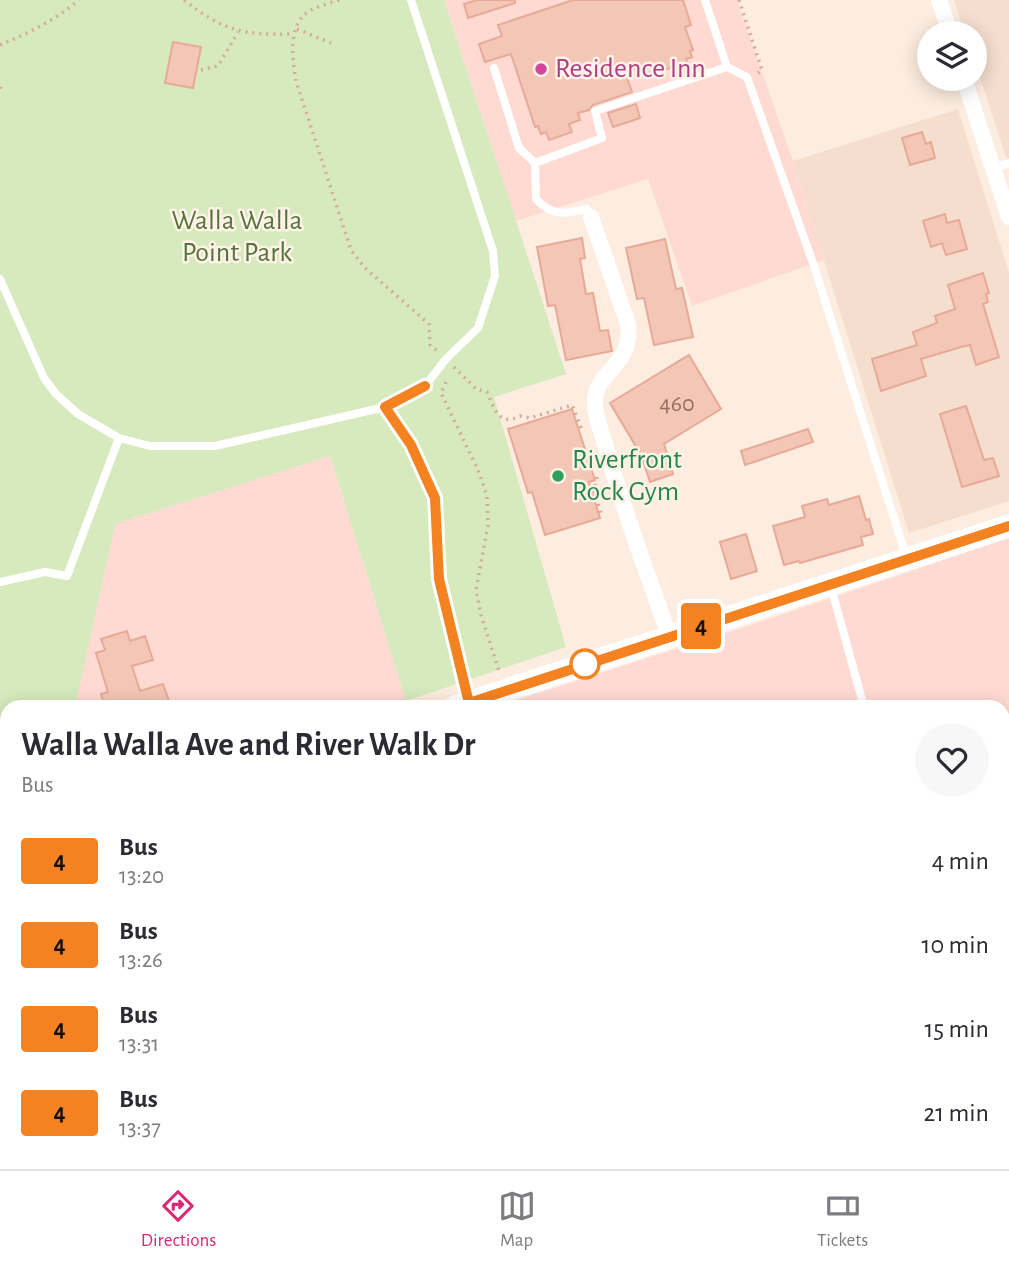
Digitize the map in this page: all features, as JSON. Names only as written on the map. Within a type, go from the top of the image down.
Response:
[{"type":"street","points":[[939,0],[946,21]]},
{"type":"street","points":[[969,91],[1001,165],[1009,217]]},
{"type":"street","points":[[591,217],[628,324],[629,336],[623,357],[597,391],[595,407],[613,472],[670,636]]},
{"type":"street","points":[[480,700],[1009,526]]},
{"type":"lane","points":[[0,279],[44,377],[56,394],[78,414],[119,438],[150,446],[215,446],[385,407],[425,386],[446,359],[478,328],[495,276],[493,251],[411,0]]},
{"type":"lane","points":[[705,0],[727,67]]},
{"type":"lane","points":[[536,163],[603,138],[594,111],[727,67],[747,77],[813,263],[907,559]]},
{"type":"lane","points":[[494,68],[519,148],[536,163],[536,199],[545,209],[562,214],[587,209],[591,217]]},
{"type":"lane","points":[[385,407],[411,445],[435,498],[439,579],[463,700]]},
{"type":"lane","points":[[0,582],[45,572],[67,576],[119,438]]},
{"type":"lane","points":[[830,584],[862,700]]},
{"type":"path","points":[[0,45],[60,16],[79,0]]},
{"type":"path","points":[[184,0],[206,17],[238,32],[294,34]]},
{"type":"path","points":[[340,0],[303,16],[294,34],[292,60],[296,81],[351,250],[365,268],[429,324],[430,345],[476,389],[487,392],[497,416],[503,419],[520,416],[530,418],[572,405],[585,439]]},
{"type":"path","points":[[739,0],[762,70],[748,80]]},
{"type":"path","points":[[297,29],[331,43]]},
{"type":"path","points":[[201,70],[218,66],[238,32]]},
{"type":"path","points":[[456,369],[446,381],[441,393],[478,470],[486,496],[488,525],[477,590],[481,615],[505,691]]},
{"type":"path","points":[[598,474],[594,492],[602,516]]},
{"type":"shaded area","points":[[444,0],[737,0],[824,260],[692,306],[648,179],[516,221]]},
{"type":"shaded area","points":[[954,0],[1009,0],[1009,166],[984,91],[987,91],[987,21],[961,21]]},
{"type":"shaded area","points":[[958,109],[1009,273],[1009,501],[909,533],[793,161]]},
{"type":"shaded area","points":[[330,456],[406,700],[76,700],[114,524]]},
{"type":"shaded area","points":[[1009,538],[1009,700],[517,700]]},
{"type":"green space","name":"Walla Walla Point Park","points":[[0,0],[444,0],[566,374],[494,397],[566,647],[406,700],[330,456],[115,524],[77,700],[0,700]]},
{"type":"building","points":[[477,0],[515,0],[515,3],[468,18],[464,4]]},
{"type":"building","name":"Residence Inn","points":[[573,0],[683,0],[691,25],[685,27],[693,50],[690,51],[692,57],[686,59],[687,62],[656,73],[653,64],[625,73],[632,92],[578,113],[580,120],[569,124],[572,132],[549,140],[546,132],[541,134],[538,126],[535,127],[511,54],[485,62],[479,44],[502,36],[498,25]]},
{"type":"building","points":[[173,42],[201,47],[193,88],[165,83]]},
{"type":"building","points":[[636,104],[640,118],[613,127],[608,113]]},
{"type":"building","points":[[922,132],[926,144],[931,142],[935,158],[910,165],[902,138]]},
{"type":"building","points":[[945,214],[947,223],[959,220],[967,249],[946,255],[942,243],[931,247],[923,221]]},
{"type":"building","points":[[582,238],[585,258],[580,259],[586,294],[593,293],[600,331],[608,330],[612,351],[566,360],[555,305],[548,306],[537,247]]},
{"type":"building","points":[[665,239],[676,289],[682,288],[693,337],[654,345],[644,298],[637,299],[626,248]]},
{"type":"building","points":[[983,273],[989,293],[986,294],[988,302],[983,304],[999,357],[976,365],[970,345],[961,347],[921,359],[926,376],[881,391],[872,359],[917,345],[913,332],[937,323],[935,316],[955,309],[948,285]]},
{"type":"building","points":[[689,355],[721,409],[664,444],[673,474],[650,482],[641,455],[610,403]]},
{"type":"building","points":[[966,406],[984,460],[993,458],[999,476],[962,487],[940,414]]},
{"type":"building","name":"Riverfront Rock Gym","points":[[572,409],[595,480],[589,482],[600,518],[545,535],[532,492],[528,493],[508,429]]},
{"type":"building","points":[[808,429],[813,442],[745,465],[741,451]]},
{"type":"building","points":[[859,496],[873,534],[861,537],[863,545],[784,565],[773,526],[805,517],[802,506],[827,499],[829,505]]},
{"type":"building","points":[[746,534],[757,571],[731,579],[720,542]]},
{"type":"building","points":[[127,631],[130,641],[145,636],[153,660],[132,666],[140,691],[163,684],[169,700],[103,700],[101,694],[108,692],[96,653],[105,650],[101,639]]},
{"type":"bus line","name":"4","points":[[425,386],[385,407],[411,445],[435,498],[439,579],[468,700]]},
{"type":"bus line","name":"4","points":[[478,700],[1009,526]]},
{"type":"place","name":"Residence Inn","points":[[541,69]]},
{"type":"place","name":"Riverfront Rock Gym","points":[[558,476]]}]
